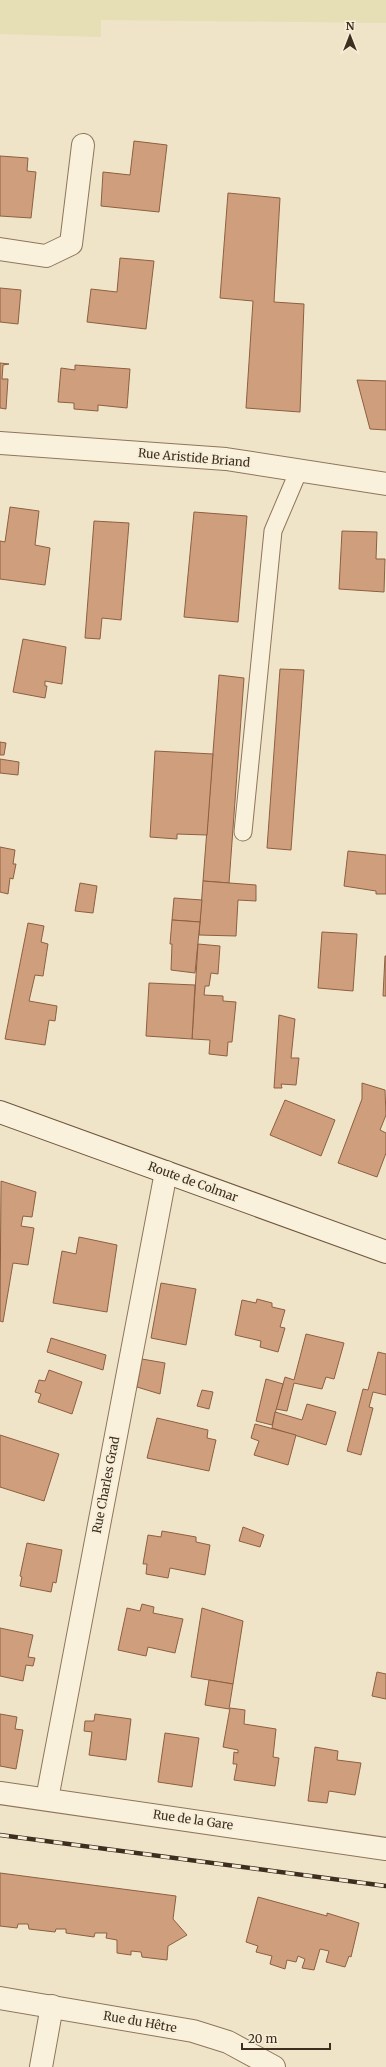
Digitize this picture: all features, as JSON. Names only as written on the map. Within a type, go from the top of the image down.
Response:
[{"type":"street","points":[[0,249],[46,256],[71,244],[84,145]]},
{"type":"street","name":"Rue Aristide Briand","points":[[0,444],[226,459],[386,484]]},
{"type":"street","name":"Route de Colmar","points":[[0,1112],[386,1252]]},
{"type":"street","name":"Rue Charles Grad","points":[[47,1799],[166,1172]]},
{"type":"street","name":"Rue de la Gare","points":[[0,1792],[386,1849]]},
{"type":"street","name":"Rue du Hêtre","points":[[0,1998],[193,2031],[228,2042],[274,2067]]},
{"type":"street","points":[[42,2067],[52,2006]]},
{"type":"lane","points":[[243,832],[273,531],[299,470]]},
{"type":"shaded area","points":[[0,0],[386,0],[386,23],[101,20],[101,37],[0,34]]},
{"type":"building","points":[[134,141],[167,145],[159,212],[101,206],[103,172],[130,175]]},
{"type":"building","points":[[0,156],[28,158],[27,171],[36,172],[31,218],[0,216]]},
{"type":"building","points":[[228,193],[280,198],[274,302],[304,304],[300,412],[246,408],[253,301],[220,298]]},
{"type":"building","points":[[120,258],[154,261],[146,329],[87,322],[91,289],[117,292]]},
{"type":"building","points":[[0,288],[21,290],[18,324],[0,322]]},
{"type":"building","points":[[0,363],[9,364],[3,365],[2,379],[8,379],[6,409],[0,408]]},
{"type":"building","points":[[75,365],[130,369],[127,408],[98,405],[98,411],[74,409],[74,403],[58,402],[61,368],[75,370]]},
{"type":"building","points":[[357,380],[386,381],[386,430],[370,429]]},
{"type":"building","points":[[10,507],[39,511],[35,545],[50,548],[45,585],[0,579],[0,541],[5,542]]},
{"type":"building","points":[[194,512],[247,516],[238,622],[184,617]]},
{"type":"building","points":[[94,521],[129,523],[121,620],[102,618],[100,639],[85,638]]},
{"type":"building","points":[[342,531],[377,532],[376,559],[385,559],[384,592],[339,589]]},
{"type":"building","points":[[23,639],[66,647],[62,684],[45,681],[45,686],[47,686],[45,698],[13,692]]},
{"type":"building","points":[[280,669],[304,670],[291,850],[267,848]]},
{"type":"building","points":[[219,675],[244,678],[229,883],[203,881]]},
{"type":"building","points":[[0,742],[6,743],[4,755],[0,755]]},
{"type":"building","points":[[155,751],[213,754],[207,835],[177,834],[177,839],[150,837]]},
{"type":"building","points":[[0,759],[19,762],[18,775],[0,773]]},
{"type":"building","points":[[0,847],[15,850],[13,864],[16,864],[13,879],[10,878],[8,894],[0,892]]},
{"type":"building","points":[[348,851],[386,855],[386,894],[376,894],[376,891],[344,886]]},
{"type":"building","points":[[203,881],[256,885],[256,901],[238,900],[236,936],[199,935]]},
{"type":"building","points":[[80,883],[97,886],[93,913],[75,911]]},
{"type":"building","points":[[174,898],[202,900],[200,922],[172,920]]},
{"type":"building","points":[[172,920],[200,922],[195,973],[171,970],[172,944],[170,944]]},
{"type":"building","points":[[28,923],[44,926],[41,942],[48,944],[43,976],[35,975],[29,1001],[57,1006],[55,1021],[49,1020],[45,1045],[5,1039]]},
{"type":"building","points":[[322,932],[357,934],[353,991],[318,988]]},
{"type":"building","points":[[198,944],[220,946],[218,974],[211,973],[209,986],[205,986],[204,995],[223,996],[223,1001],[236,1002],[232,1042],[228,1042],[227,1056],[209,1054],[210,1040],[192,1039]]},
{"type":"building","points":[[385,956],[386,996],[383,996]]},
{"type":"building","points":[[149,983],[195,985],[192,1039],[146,1036]]},
{"type":"building","points":[[279,1015],[295,1019],[291,1058],[299,1058],[296,1085],[281,1084],[282,1088],[274,1088]]},
{"type":"building","points":[[362,1083],[385,1090],[386,1115],[380,1130],[386,1133],[386,1153],[377,1177],[338,1163],[362,1099]]},
{"type":"building","points":[[285,1100],[335,1120],[321,1156],[270,1135]]},
{"type":"building","points":[[1,1181],[36,1192],[32,1217],[23,1216],[21,1226],[34,1228],[28,1265],[13,1263],[3,1322],[0,1321]]},
{"type":"building","points":[[79,1237],[117,1245],[107,1312],[53,1303],[62,1251],[76,1254]]},
{"type":"building","points":[[161,1283],[196,1289],[186,1345],[151,1338]]},
{"type":"building","points":[[257,1299],[272,1303],[272,1307],[285,1310],[280,1327],[285,1328],[278,1352],[260,1347],[261,1341],[235,1335],[242,1300],[256,1303]]},
{"type":"building","points":[[306,1334],[344,1343],[334,1379],[326,1377],[322,1389],[294,1383],[287,1411],[276,1409],[285,1377],[294,1380]]},
{"type":"building","points":[[51,1338],[106,1355],[103,1370],[47,1352]]},
{"type":"building","points":[[378,1352],[386,1354],[386,1395],[373,1392],[369,1407],[373,1408],[361,1455],[347,1451],[363,1389],[368,1390]]},
{"type":"building","points":[[142,1359],[165,1363],[160,1394],[137,1387]]},
{"type":"building","points":[[49,1370],[82,1382],[72,1414],[38,1402],[41,1394],[35,1392],[39,1380],[45,1381]]},
{"type":"building","points":[[266,1379],[283,1384],[272,1425],[256,1421]]},
{"type":"building","points":[[202,1390],[213,1392],[209,1409],[197,1406]]},
{"type":"building","points":[[307,1404],[336,1412],[326,1445],[272,1428],[275,1412],[302,1420]]},
{"type":"building","points":[[157,1418],[208,1430],[207,1438],[216,1440],[209,1471],[147,1458]]},
{"type":"building","points":[[255,1424],[296,1435],[288,1465],[254,1455],[259,1441],[251,1438]]},
{"type":"building","points":[[0,1435],[59,1454],[44,1501],[0,1487]]},
{"type":"building","points":[[243,1527],[264,1535],[260,1547],[239,1541]]},
{"type":"building","points":[[162,1531],[196,1537],[196,1542],[210,1545],[205,1575],[170,1568],[168,1578],[146,1574],[147,1564],[143,1564],[148,1535],[161,1537]]},
{"type":"building","points":[[27,1543],[62,1550],[56,1583],[53,1582],[51,1592],[20,1586],[22,1577],[20,1576]]},
{"type":"building","points":[[142,1604],[154,1607],[153,1613],[183,1619],[175,1653],[148,1647],[146,1656],[118,1650],[127,1608],[140,1611]]},
{"type":"building","points":[[202,1608],[243,1621],[233,1684],[191,1677]]},
{"type":"building","points":[[0,1628],[33,1635],[28,1657],[35,1658],[33,1666],[26,1665],[23,1681],[0,1676]]},
{"type":"building","points":[[377,1672],[386,1674],[386,1699],[372,1696]]},
{"type":"building","points":[[209,1680],[233,1684],[229,1709],[205,1705]]},
{"type":"building","points":[[230,1708],[245,1710],[244,1724],[276,1729],[273,1757],[279,1758],[275,1786],[234,1780],[237,1764],[233,1764],[234,1752],[238,1753],[238,1750],[223,1747]]},
{"type":"building","points":[[0,1714],[17,1717],[15,1729],[23,1730],[16,1769],[0,1766]]},
{"type":"building","points":[[95,1714],[131,1719],[126,1760],[89,1755],[92,1732],[84,1731],[85,1721],[94,1721]]},
{"type":"building","points":[[165,1733],[199,1738],[192,1787],[158,1782]]},
{"type":"building","points":[[315,1747],[338,1751],[337,1760],[361,1763],[355,1795],[329,1791],[327,1803],[308,1801]]},
{"type":"building","points":[[0,1873],[176,1896],[173,1919],[187,1935],[168,1946],[167,1960],[142,1957],[141,1952],[131,1951],[131,1955],[117,1953],[117,1940],[106,1938],[107,1933],[95,1933],[94,1937],[66,1933],[66,1929],[56,1929],[55,1932],[29,1929],[28,1924],[18,1924],[17,1928],[0,1926]]},
{"type":"building","points":[[258,1897],[327,1916],[327,1913],[359,1923],[351,1957],[349,1956],[345,1967],[326,1962],[329,1951],[320,1949],[314,1970],[302,1968],[305,1959],[298,1956],[296,1962],[287,1960],[285,1969],[270,1964],[272,1956],[256,1952],[258,1946],[246,1942]]},
{"type":"railway","points":[[0,1835],[386,1886]]}]
